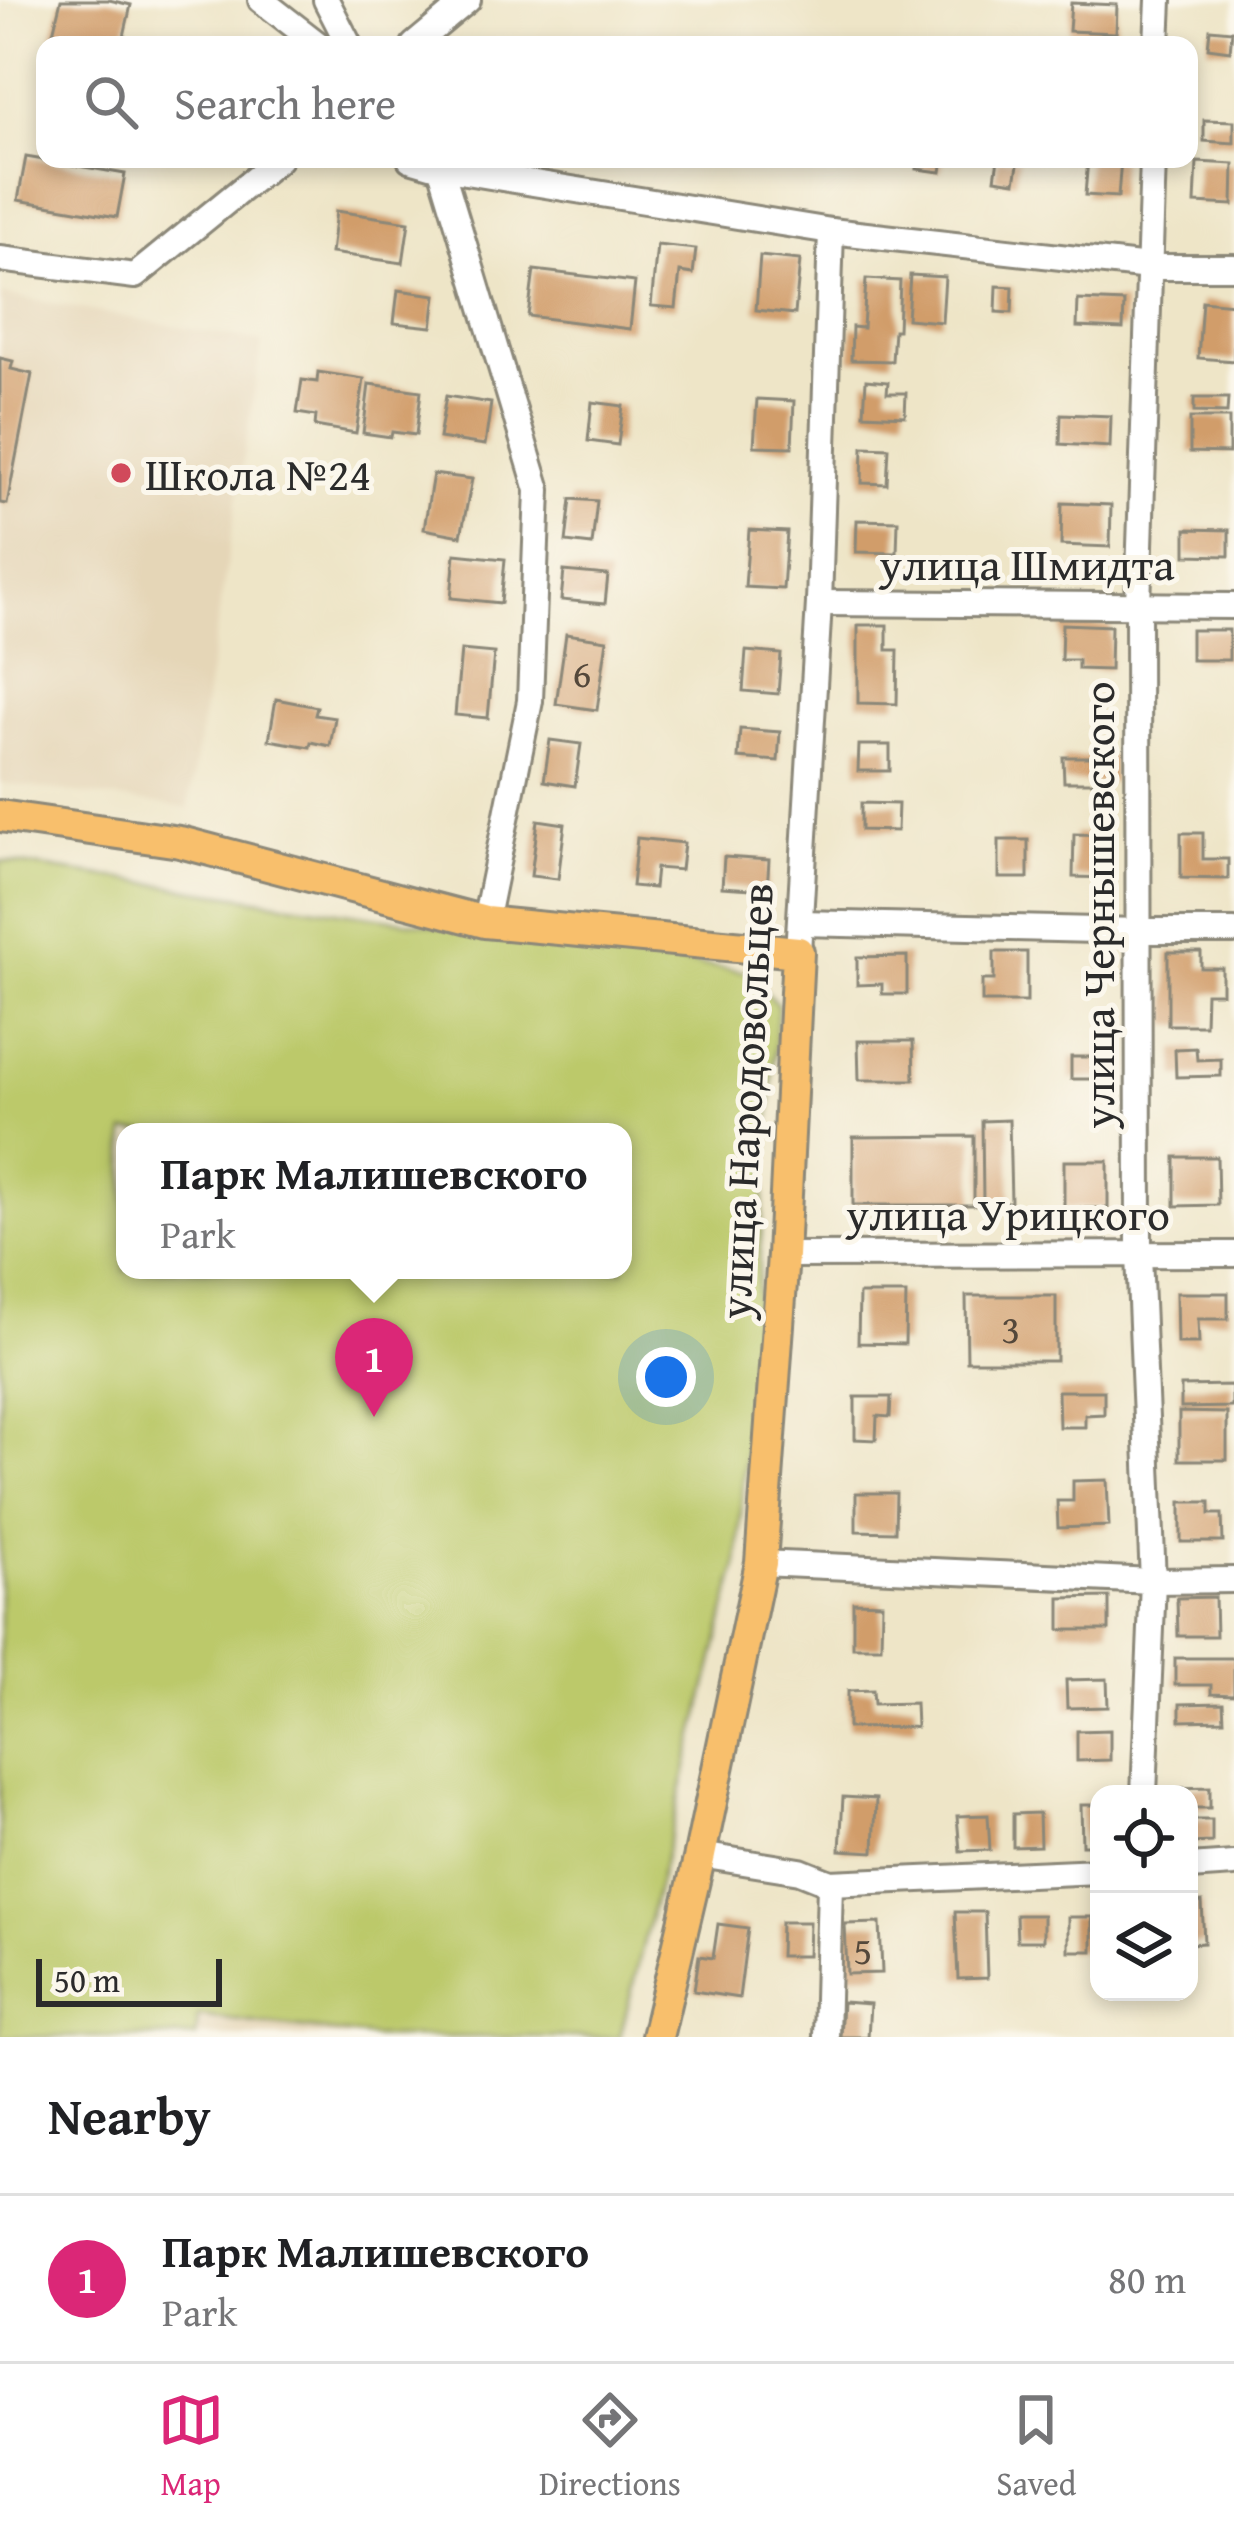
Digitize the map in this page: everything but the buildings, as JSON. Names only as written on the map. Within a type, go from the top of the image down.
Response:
[{"type":"main road","points":[[0,816],[180,842],[485,922],[799,937]]},
{"type":"main road","name":"улица Народовольцев","points":[[657,2037],[760,1563],[783,1255],[799,937]]},
{"type":"street","points":[[261,0],[308,36]]},
{"type":"street","points":[[326,0],[344,36]]},
{"type":"street","points":[[425,36],[468,0]]},
{"type":"street","points":[[1157,36],[1159,0]]},
{"type":"street","points":[[0,259],[135,276],[268,168]]},
{"type":"street","points":[[485,922],[530,701],[538,490],[441,168],[831,232],[1149,267],[1234,267]]},
{"type":"street","name":"улица Чернышевского","points":[[1144,1785],[1153,1581],[1139,1255],[1138,605],[1153,168]]},
{"type":"street","name":"улица Народовольцев","points":[[799,937],[818,603],[831,232]]},
{"type":"street","name":"улица Шмидта","points":[[818,603],[1234,606]]},
{"type":"street","points":[[799,937],[1234,931]]},
{"type":"street","name":"улица Урицкого","points":[[783,1255],[1234,1254]]},
{"type":"street","points":[[760,1563],[1153,1581],[1234,1580]]},
{"type":"street","points":[[700,1855],[800,1871],[830,1883],[1090,1871]]},
{"type":"street","points":[[1198,1866],[1234,1864]]},
{"type":"street","points":[[826,2037],[830,1883]]},
{"type":"shaded area","name":"Школа №24","points":[[0,294],[262,342],[188,808],[0,783]]},
{"type":"shaded area","points":[[198,2016],[375,2037],[196,2037]]},
{"type":"green space","points":[[0,861],[748,972],[778,1006],[737,1566],[620,2037],[375,2037],[198,2016],[196,2037],[0,2037]]},
{"type":"place","name":"Школа №24","points":[[121,473]]},
{"type":"place","name":"Парк Малишевского","points":[[374,1417]]}]
